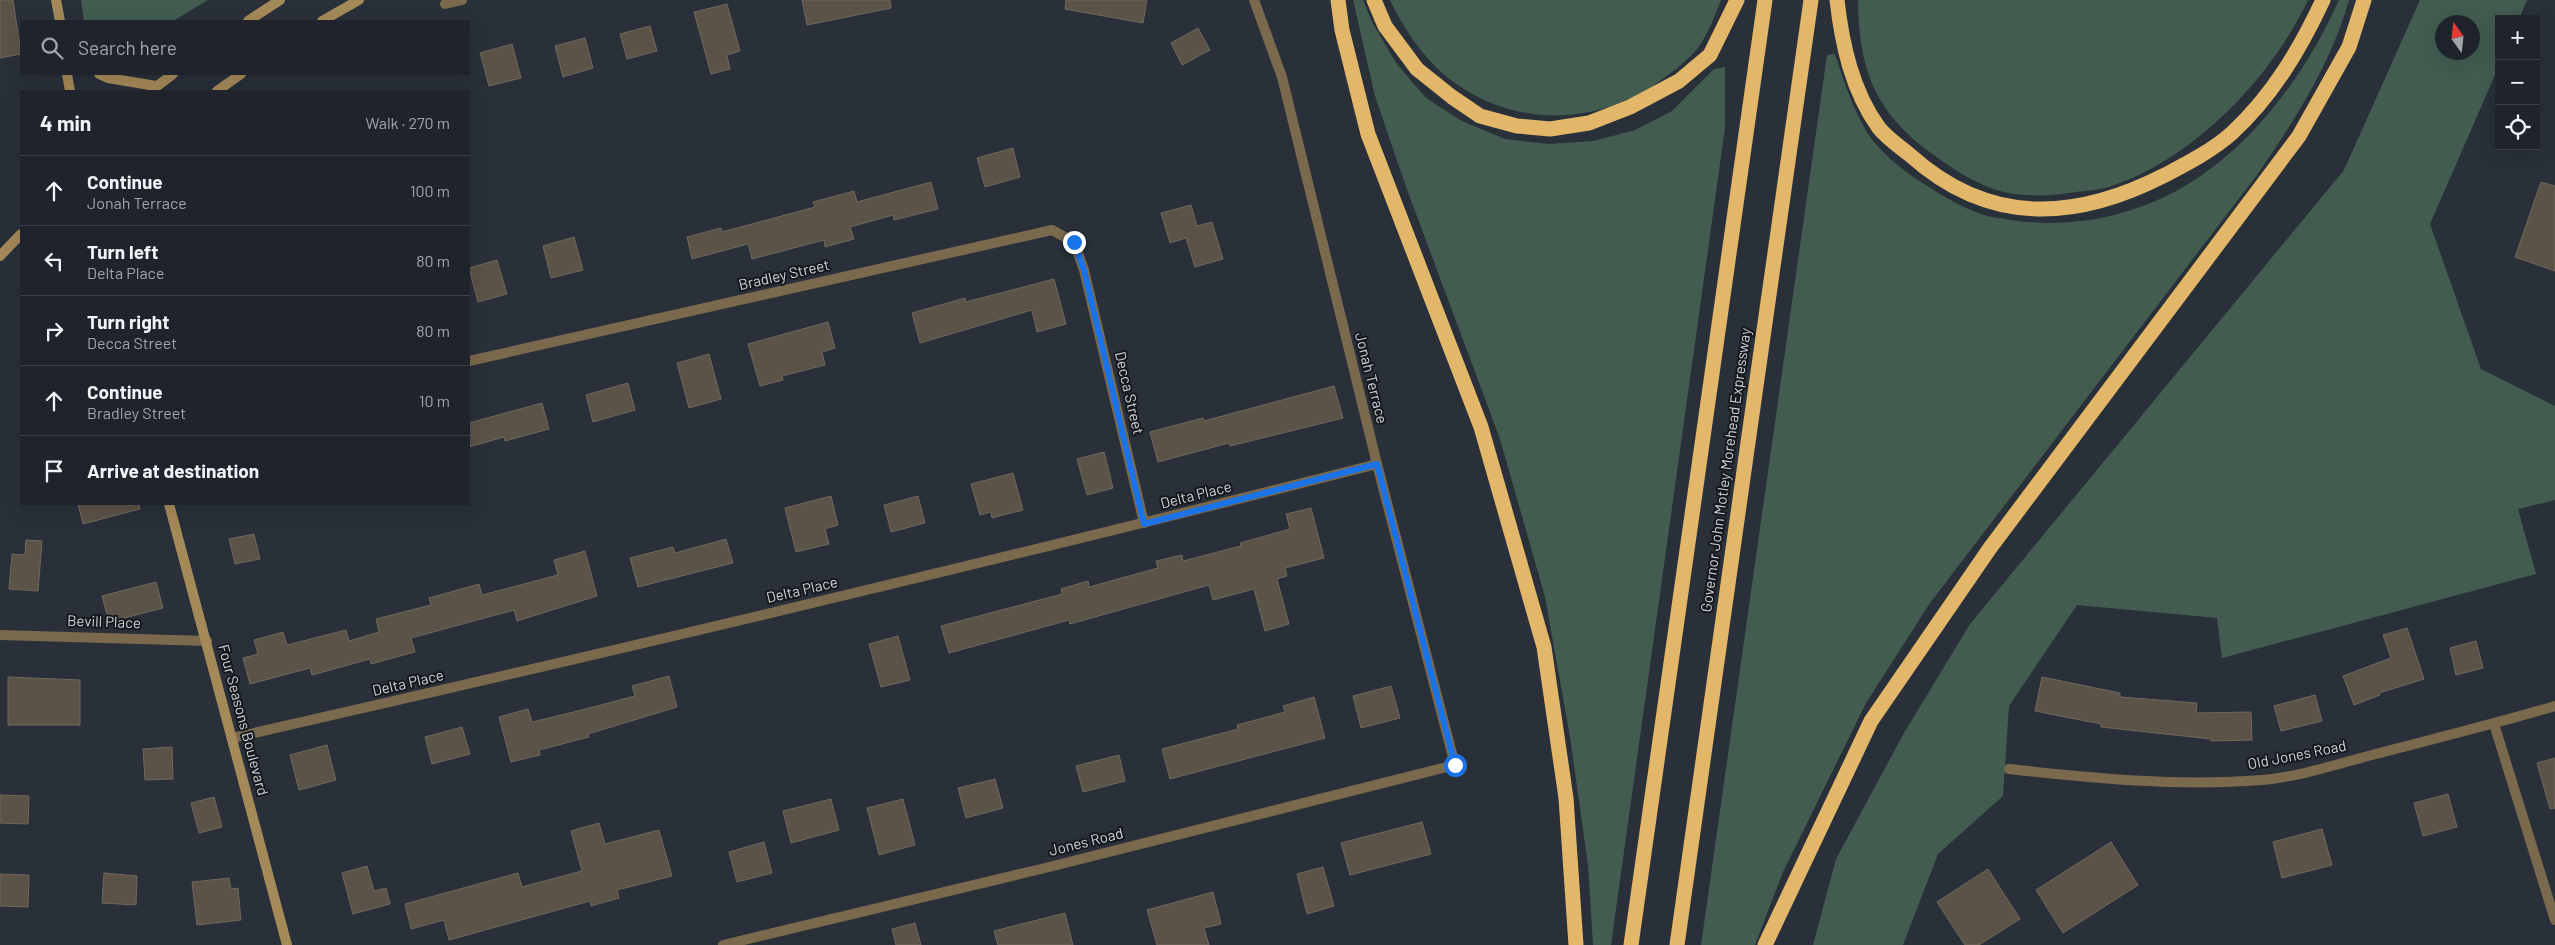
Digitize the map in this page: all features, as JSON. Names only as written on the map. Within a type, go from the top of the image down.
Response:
[{"type":"highway","points":[[1338,0],[1342,30],[1368,134],[1481,428],[1544,647],[1566,798],[1576,945]]},
{"type":"highway","points":[[1374,0],[1385,26],[1417,69],[1452,97],[1480,116],[1517,126],[1550,129],[1589,124],[1630,107],[1680,81],[1710,55],[1737,0]]},
{"type":"highway","name":"Governor John Motley Morehead Expressway","points":[[1631,945],[1765,0]]},
{"type":"highway","name":"Governor John Motley Morehead Expressway","points":[[1677,945],[1711,691],[1740,506],[1811,0]]},
{"type":"highway","points":[[1837,0],[1842,43],[1857,86],[1880,128],[1929,172],[1966,194],[1995,204],[2032,208],[2067,208],[2106,200],[2139,188],[2212,148],[2232,133],[2277,84],[2303,43],[2323,0]]},
{"type":"highway","points":[[1765,945],[1871,722],[1990,548],[2299,136],[2349,47],[2364,0]]},
{"type":"street","points":[[56,0],[60,20]]},
{"type":"street","points":[[250,20],[280,0]]},
{"type":"street","points":[[324,20],[359,0]]},
{"type":"street","points":[[445,4],[462,0]]},
{"type":"street","name":"Jonah Terrace","points":[[1254,0],[1282,77],[1377,464],[1455,765]]},
{"type":"street","points":[[67,75],[70,90]]},
{"type":"street","points":[[101,75],[153,89],[172,75]]},
{"type":"street","points":[[218,90],[240,75]]},
{"type":"street","name":"Bradley Street","points":[[470,361],[1052,230],[1074,242],[1084,270]]},
{"type":"street","points":[[0,256],[20,235]]},
{"type":"street","name":"Decca Street","points":[[1084,270],[1144,524]]},
{"type":"street","name":"Delta Place","points":[[232,738],[483,681],[1144,524],[1377,464]]},
{"type":"street","name":"Four Seasons Boulevard","points":[[169,505],[287,945]]},
{"type":"street","name":"Bevill Place","points":[[0,634],[207,641]]},
{"type":"street","name":"Old Jones Road","points":[[2008,769],[2122,781],[2199,783],[2264,780],[2330,766],[2494,724],[2555,706]]},
{"type":"street","points":[[2494,724],[2555,920]]},
{"type":"street","name":"Jones Road","points":[[723,945],[1041,869],[1455,765]]},
{"type":"green space","points":[[81,0],[208,0],[175,20],[84,20]]},
{"type":"green space","points":[[1353,0],[1363,0],[1372,22],[1396,63],[1426,98],[1462,121],[1505,139],[1549,144],[1594,141],[1635,130],[1672,111],[1714,69],[1725,67],[1725,128],[1611,945],[1593,945],[1588,865],[1570,737],[1545,597],[1500,439],[1405,184],[1375,96]]},
{"type":"green space","points":[[1390,0],[1721,0],[1714,19],[1698,48],[1664,78],[1640,93],[1615,105],[1589,112],[1562,115],[1535,114],[1509,109],[1483,99],[1458,85],[1437,68],[1418,47]]},
{"type":"green space","points":[[1858,0],[2308,0],[2292,30],[2273,59],[2250,88],[2197,138],[2167,159],[2137,176],[2105,188],[2057,194],[2022,195],[1994,189],[1956,171],[1931,153],[1896,121],[1883,104],[1867,68],[1859,25]]},
{"type":"green space","points":[[2339,0],[2349,0],[2322,69],[2298,112],[2257,175],[1930,603],[1866,703],[1783,872],[1755,945],[1701,945],[1827,55],[1835,54],[1853,105],[1873,141],[1899,167],[1936,192],[1968,209],[1987,216],[2033,222],[2056,223],[2078,221],[2122,213],[2165,197],[2210,169],[2233,150],[2276,105],[2294,80],[2311,54]]},
{"type":"green space","points":[[2420,0],[2527,0],[2521,15],[2495,15],[2495,75],[2430,224],[2481,369],[2555,406],[2555,500],[2518,509],[2536,574],[2222,658],[2217,618],[2077,605],[2009,706],[2003,796],[1938,854],[1903,945],[1813,945],[1836,859],[1904,733],[1970,624],[2344,170]]},
{"type":"building","points":[[0,0],[13,0],[20,54],[0,58]]},
{"type":"building","points":[[802,0],[890,0],[891,8],[807,25]]},
{"type":"building","points":[[1066,0],[1147,0],[1143,23],[1065,9]]},
{"type":"building","points":[[727,4],[740,51],[727,55],[730,69],[711,74],[694,12]]},
{"type":"building","points":[[650,26],[657,51],[627,59],[620,34]]},
{"type":"building","points":[[1198,28],[1210,50],[1182,65],[1171,43]]},
{"type":"building","points":[[585,38],[593,68],[563,77],[555,46]]},
{"type":"building","points":[[512,44],[521,78],[489,86],[480,53]]},
{"type":"building","points":[[1013,148],[1020,177],[985,187],[977,158]]},
{"type":"building","points":[[931,182],[938,209],[894,220],[893,215],[850,227],[854,239],[825,247],[824,240],[752,259],[748,244],[692,259],[687,237],[721,228],[722,232],[815,207],[813,202],[854,191],[857,202]]},
{"type":"building","points":[[2541,182],[2555,186],[2555,271],[2515,257]]},
{"type":"building","points":[[1191,205],[1197,226],[1212,222],[1223,259],[1195,267],[1186,238],[1170,243],[1161,213]]},
{"type":"building","points":[[574,237],[583,270],[551,278],[543,246]]},
{"type":"building","points":[[497,260],[507,294],[478,302],[470,268]]},
{"type":"building","points":[[1054,279],[1066,324],[1037,332],[1032,310],[920,343],[912,313],[965,298],[966,302]]},
{"type":"building","points":[[828,322],[835,348],[822,352],[825,365],[782,376],[783,380],[760,386],[748,344]]},
{"type":"building","points":[[709,354],[721,399],[689,408],[677,363]]},
{"type":"building","points":[[628,383],[635,410],[593,422],[586,395]]},
{"type":"building","points":[[1334,386],[1343,418],[1230,446],[1229,443],[1158,462],[1150,432],[1203,418],[1204,421]]},
{"type":"building","points":[[542,403],[549,429],[505,441],[504,437],[470,447],[470,423]]},
{"type":"building","points":[[1104,452],[1113,488],[1087,495],[1077,459]]},
{"type":"building","points":[[1013,473],[1023,510],[992,518],[991,512],[980,515],[971,484]]},
{"type":"building","points":[[831,496],[838,525],[825,529],[829,544],[796,552],[785,508]]},
{"type":"building","points":[[918,496],[925,523],[891,532],[884,505]]},
{"type":"building","points":[[78,505],[139,505],[140,509],[83,524]]},
{"type":"building","points":[[1311,508],[1324,558],[1285,568],[1287,576],[1277,579],[1289,624],[1265,631],[1254,589],[1213,600],[1209,585],[1070,624],[1069,620],[949,653],[941,626],[1062,594],[1061,589],[1088,581],[1089,587],[1158,568],[1156,561],[1182,555],[1183,561],[1241,546],[1240,543],[1290,529],[1286,514]]},
{"type":"building","points":[[254,534],[260,559],[235,564],[229,539]]},
{"type":"building","points":[[726,539],[733,563],[638,587],[630,558],[673,547],[675,553]]},
{"type":"building","points":[[26,540],[42,541],[38,591],[9,589],[12,554],[25,555]]},
{"type":"building","points":[[585,551],[597,596],[517,621],[514,610],[411,638],[415,652],[371,664],[370,659],[312,675],[310,668],[250,684],[243,658],[258,654],[254,640],[283,632],[287,645],[346,630],[349,641],[379,632],[376,619],[431,605],[429,598],[479,584],[482,595],[558,575],[554,560]]},
{"type":"building","points":[[156,582],[163,608],[109,622],[102,596]]},
{"type":"building","points":[[2407,628],[2424,679],[2379,693],[2380,695],[2354,705],[2343,676],[2391,658],[2383,635]]},
{"type":"building","points":[[898,636],[910,680],[881,687],[869,644]]},
{"type":"building","points":[[2476,641],[2483,668],[2456,675],[2450,648]]},
{"type":"building","points":[[669,676],[677,707],[588,734],[589,737],[539,750],[540,755],[511,762],[499,717],[528,709],[532,722],[582,710],[635,696],[632,686]]},
{"type":"building","points":[[8,677],[80,680],[80,725],[8,725]]},
{"type":"building","points":[[2042,677],[2120,693],[2120,697],[2197,703],[2196,713],[2251,712],[2252,740],[2211,741],[2211,739],[2101,727],[2101,724],[2035,711]]},
{"type":"building","points":[[1391,686],[1400,718],[1361,728],[1353,696]]},
{"type":"building","points":[[2315,695],[2322,721],[2281,731],[2274,706]]},
{"type":"building","points":[[1314,697],[1325,738],[1170,779],[1162,749],[1238,729],[1237,725],[1285,712],[1283,706]]},
{"type":"building","points":[[462,727],[470,754],[432,764],[425,737]]},
{"type":"building","points":[[327,745],[336,780],[299,790],[290,755]]},
{"type":"building","points":[[172,747],[173,779],[145,780],[143,749]]},
{"type":"building","points":[[1119,755],[1125,781],[1083,792],[1076,766]]},
{"type":"building","points":[[2555,758],[2555,808],[2550,809],[2537,763]]},
{"type":"building","points":[[995,779],[1003,808],[966,818],[958,788]]},
{"type":"building","points":[[2448,794],[2457,827],[2423,836],[2414,803]]},
{"type":"building","points":[[0,795],[29,796],[28,824],[0,823]]},
{"type":"building","points":[[214,797],[222,827],[199,833],[191,803]]},
{"type":"building","points":[[831,799],[839,830],[791,843],[783,811]]},
{"type":"building","points":[[903,799],[915,845],[879,855],[867,808]]},
{"type":"building","points":[[1422,822],[1431,854],[1350,875],[1341,843]]},
{"type":"building","points":[[599,823],[605,844],[659,830],[672,876],[617,890],[619,898],[591,906],[590,901],[449,940],[444,920],[411,929],[405,904],[518,873],[522,887],[582,871],[571,831]]},
{"type":"building","points":[[2322,829],[2332,865],[2282,878],[2273,842]]},
{"type":"building","points":[[764,842],[772,873],[737,882],[729,852]]},
{"type":"building","points":[[2111,842],[2138,885],[2063,933],[2036,890]]},
{"type":"building","points":[[367,866],[374,891],[386,888],[390,904],[353,914],[342,873]]},
{"type":"building","points":[[1323,867],[1334,906],[1307,914],[1297,874]]},
{"type":"building","points":[[1988,869],[2020,919],[1979,945],[1965,945],[1937,902]]},
{"type":"building","points":[[104,873],[137,876],[136,905],[102,903]]},
{"type":"building","points":[[0,874],[29,875],[28,907],[0,906]]},
{"type":"building","points":[[229,878],[231,889],[238,888],[241,920],[197,925],[192,882]]},
{"type":"building","points":[[1213,892],[1221,924],[1204,928],[1209,945],[1157,945],[1147,910]]},
{"type":"building","points":[[1065,913],[1073,945],[998,945],[994,931]]},
{"type":"building","points":[[915,923],[921,945],[896,945],[892,929]]},
{"type":"route","points":[[1074,242],[1084,270],[1144,524],[1377,464],[1455,765]]}]
